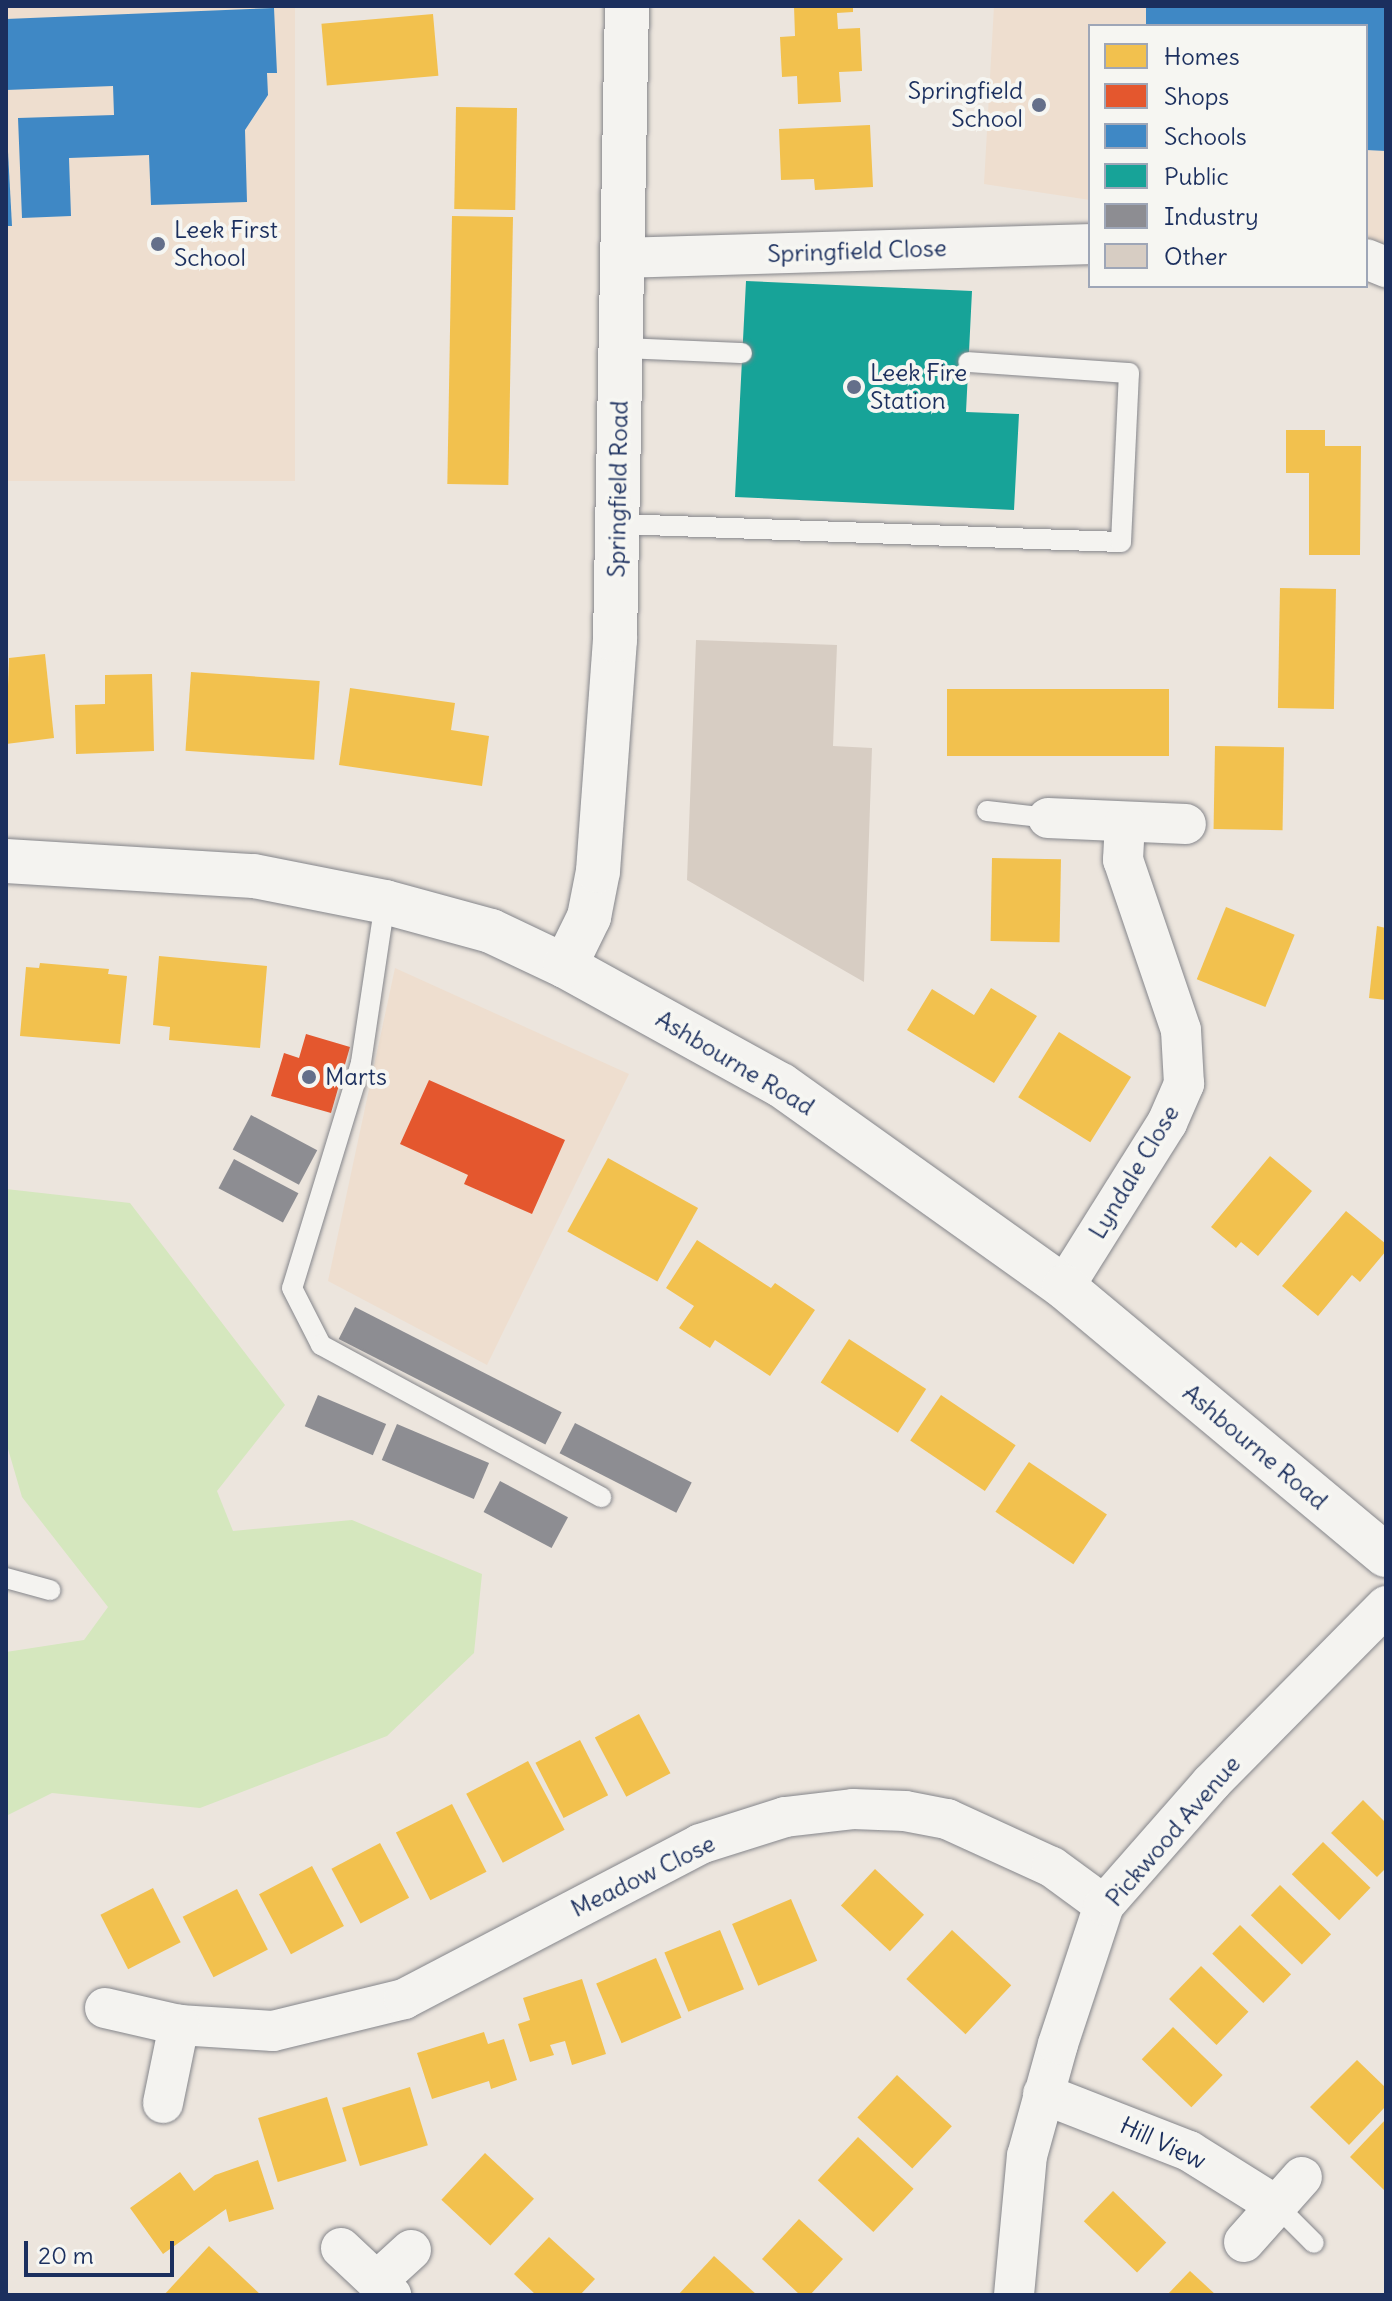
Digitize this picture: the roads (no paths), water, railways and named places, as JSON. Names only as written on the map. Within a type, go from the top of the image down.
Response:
[{"type":"highway","name":"Springfield Road","points":[[565,966],[589,917],[598,871],[615,640],[627,6]]},
{"type":"highway","name":"Ashbourne Road","points":[[6,861],[254,876],[385,902],[491,931],[565,966],[781,1085],[1064,1287],[1386,1555]]},
{"type":"street","name":"Springfield Close","points":[[623,258],[1088,244]]},
{"type":"street","points":[[1048,818],[1186,824]]},
{"type":"street","name":"Lyndale Close","points":[[1064,1287],[1167,1123],[1184,1084],[1181,1030],[1123,860],[1125,822]]},
{"type":"street","name":"Pickwood Avenue","points":[[1014,2295],[1027,2156],[1043,2094],[1104,1905],[1211,1783],[1386,1606]]},
{"type":"street","name":"Meadow Close","points":[[105,2008],[179,2025],[273,2031],[404,1999],[700,1844],[785,1817],[853,1809],[905,1811],[947,1819],[1052,1867],[1104,1905]]},
{"type":"street","points":[[163,2103],[179,2025]]},
{"type":"street","name":"Hill View","points":[[1043,2094],[1289,2191]]},
{"type":"street","points":[[1244,2242],[1289,2191]]},
{"type":"street","points":[[341,2248],[384,2288],[411,2250]]},
{"type":"lane","points":[[622,348],[742,353]]},
{"type":"lane","points":[[618,524],[1121,542],[1129,373],[968,362]]},
{"type":"lane","points":[[987,811],[1048,818]]},
{"type":"lane","points":[[385,902],[361,1063],[292,1288],[321,1345],[601,1497]]},
{"type":"lane","points":[[6,1578],[50,1590]]},
{"type":"lane","points":[[1289,2191],[1314,2243]]},
{"type":"place","name":"Springfield School","points":[[1039,105]]},
{"type":"place","name":"Leek First School","points":[[158,244]]},
{"type":"place","name":"Leek Fire Station","points":[[854,387]]},
{"type":"place","name":"Marts","points":[[309,1077]]}]
